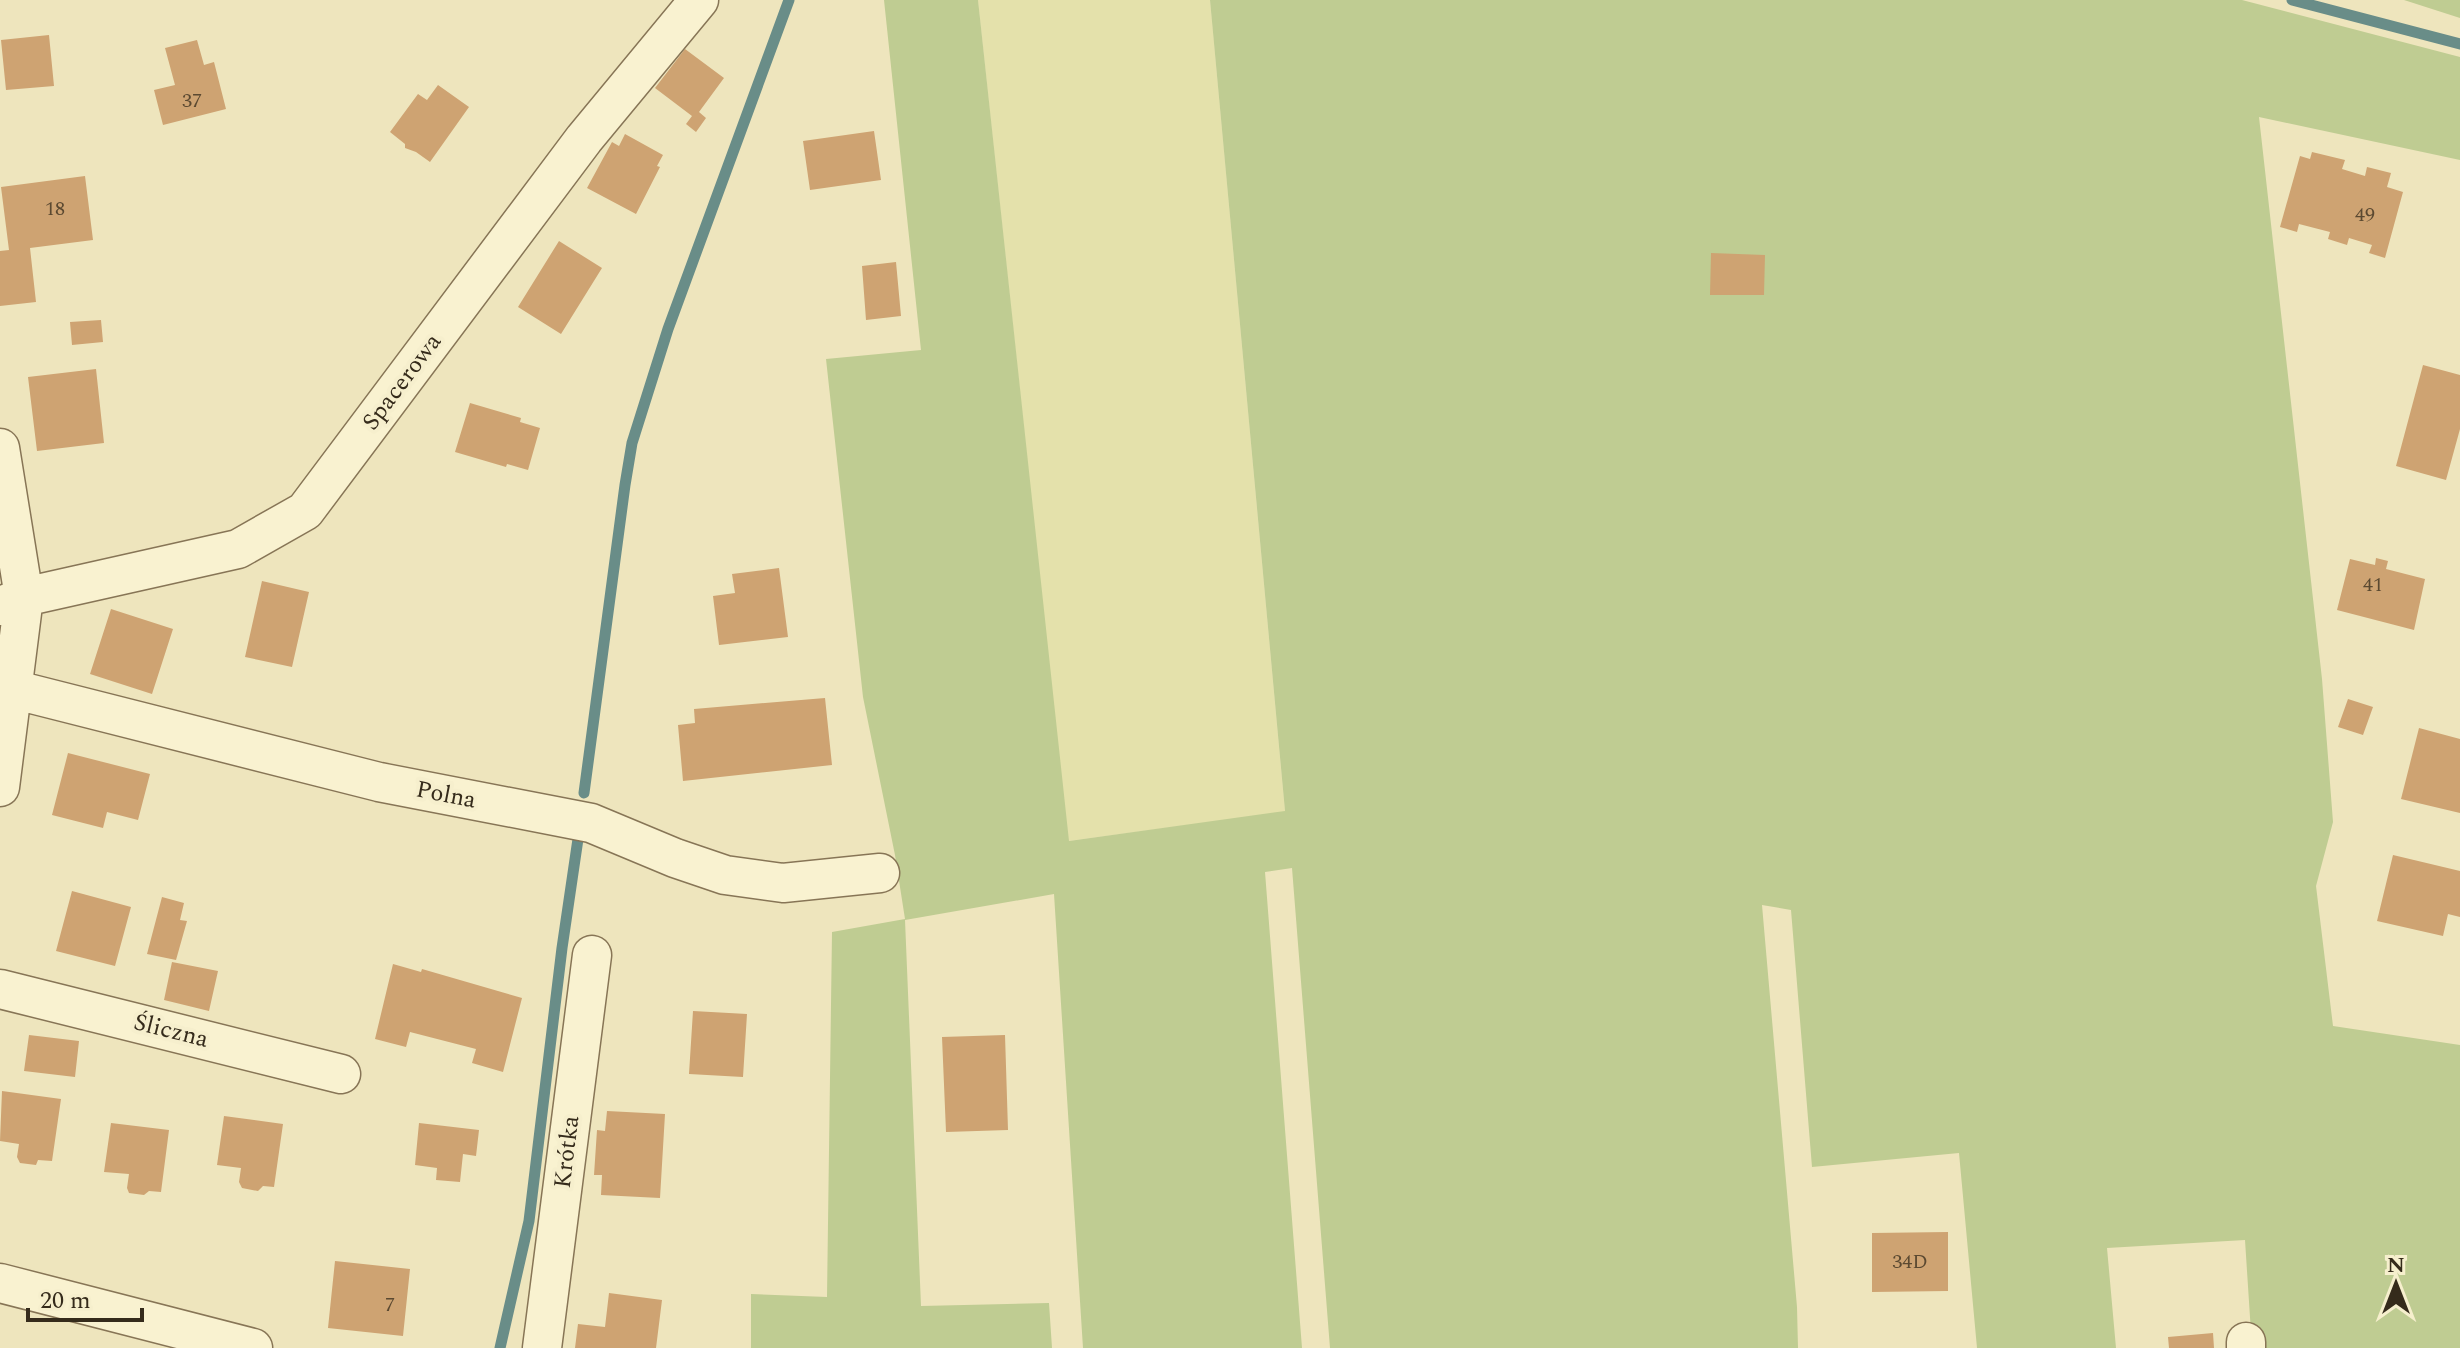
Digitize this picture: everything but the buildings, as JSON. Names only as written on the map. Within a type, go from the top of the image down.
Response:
[{"type":"street","name":"Spacerowa","points":[[12,601],[238,549],[305,511],[584,139],[699,0]]},
{"type":"street","points":[[0,448],[12,601],[12,689],[0,787]]},
{"type":"street","name":"Polna","points":[[12,689],[379,782],[591,823],[725,875],[783,883],[880,873]]},
{"type":"street","name":"Krótka","points":[[542,1348],[592,955]]},
{"type":"street","name":"Śliczna","points":[[0,989],[341,1074]]},
{"type":"street","points":[[0,1283],[253,1348]]},
{"type":"shaded area","points":[[978,0],[1210,0],[1285,812],[1068,841]]},
{"type":"green space","points":[[884,0],[978,0],[1069,841],[1285,811],[1210,0],[2242,0],[2460,57],[2460,160],[2259,117],[2322,679],[2333,822],[2316,886],[2333,1026],[2460,1045],[2460,1348],[2252,1348],[2245,1240],[2107,1248],[2116,1348],[1977,1348],[1959,1153],[1812,1167],[1791,910],[1762,905],[1798,1348],[1330,1348],[1292,868],[1265,872],[1302,1348],[1083,1348],[1054,894],[905,920],[921,1306],[1049,1303],[1052,1348],[751,1348],[751,1294],[827,1297],[832,932],[905,919],[863,697],[826,359],[921,350]]},
{"type":"green space","points":[[2404,0],[2460,0],[2460,18]]},
{"type":"waterway","points":[[584,793],[632,443],[668,329],[789,0]]},
{"type":"waterway","points":[[2292,0],[2460,44]]},
{"type":"waterway","points":[[500,1348],[529,1221],[578,839]]}]
